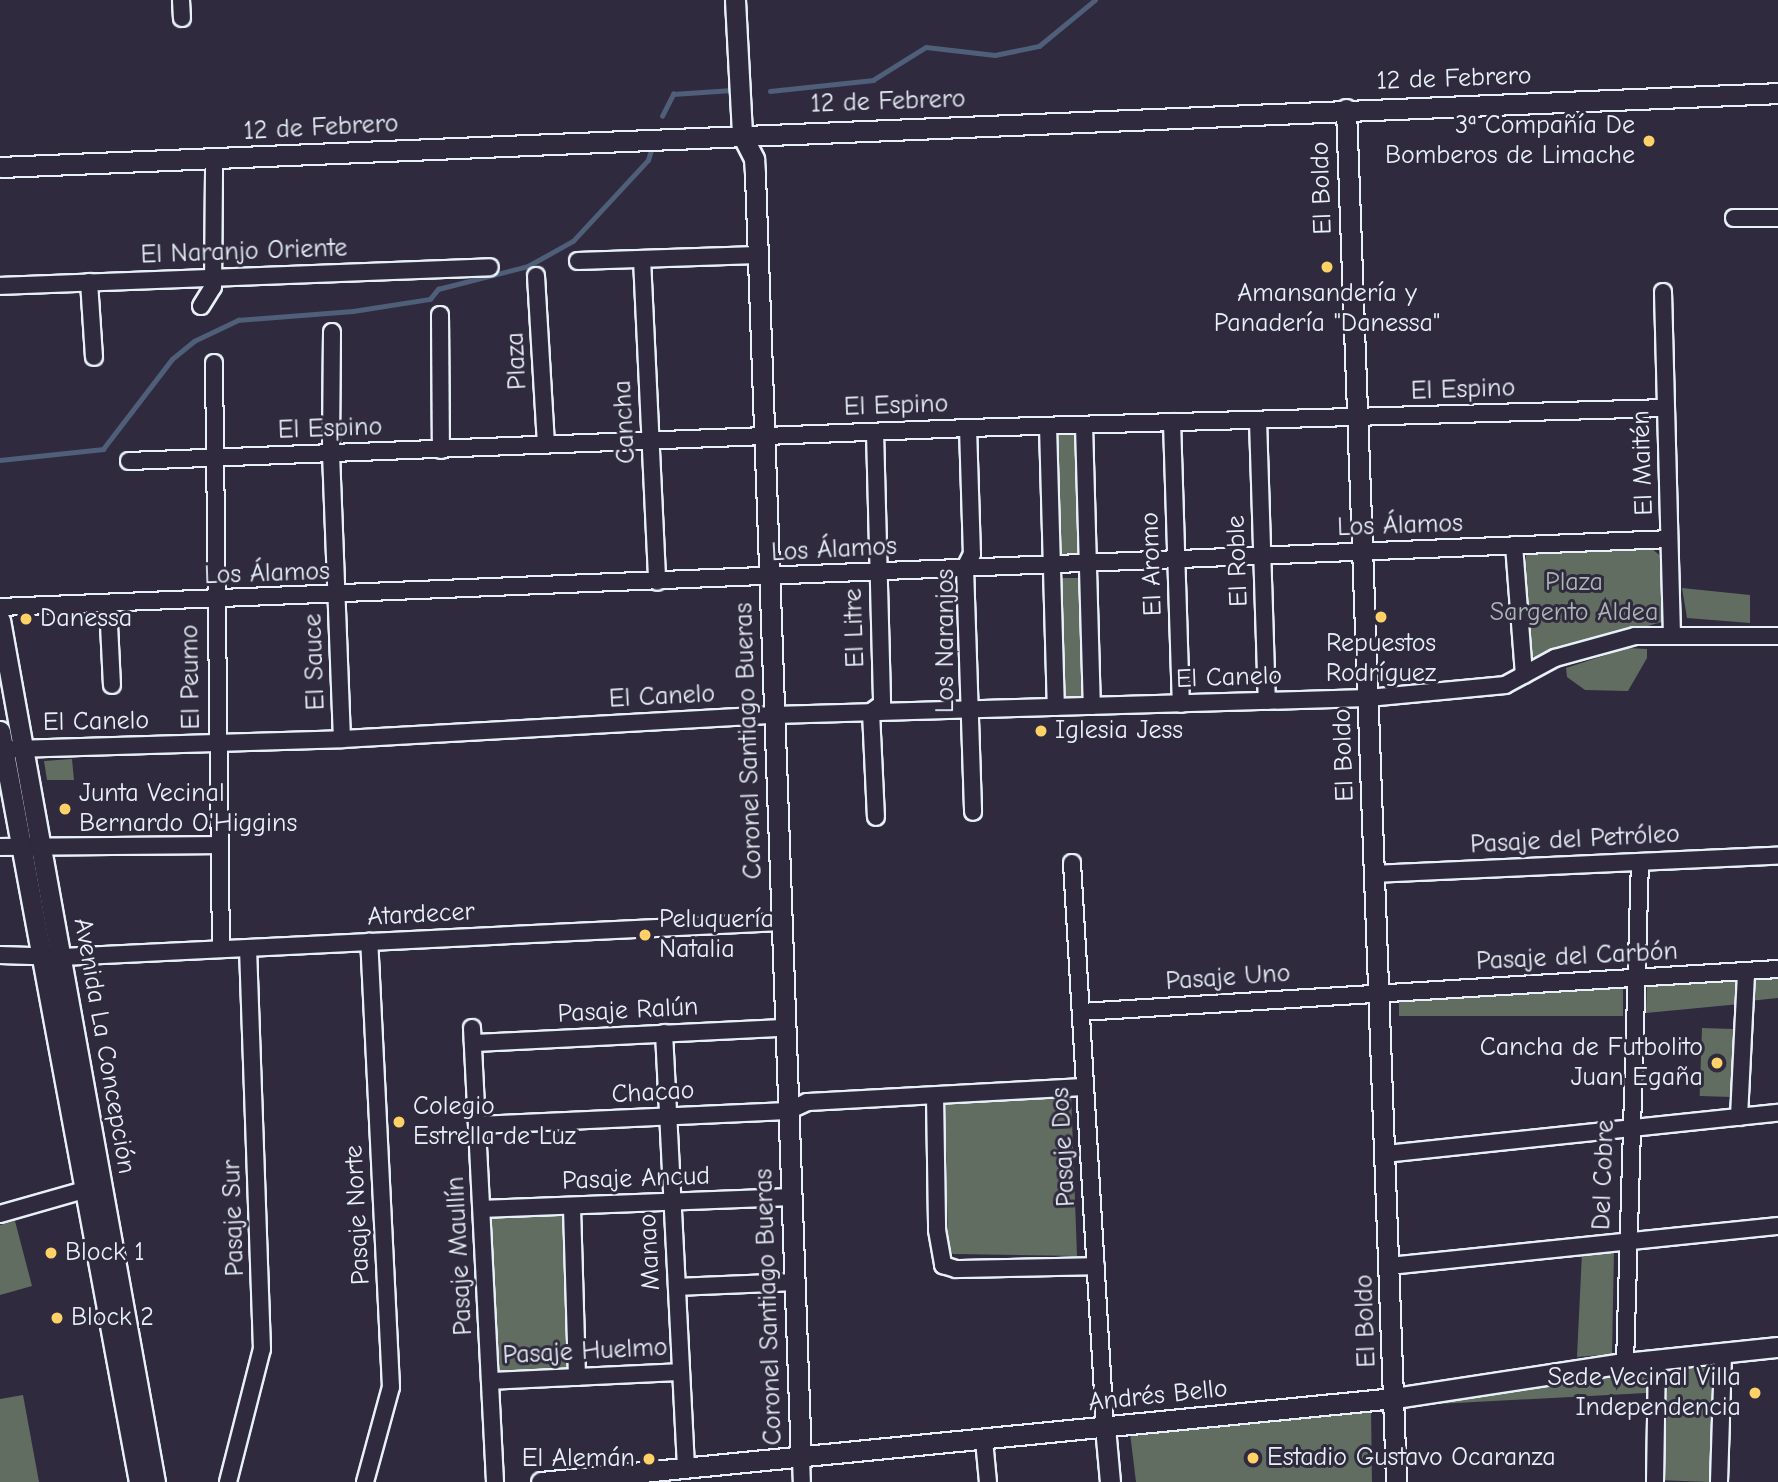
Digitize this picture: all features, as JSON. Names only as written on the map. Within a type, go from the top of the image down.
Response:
[{"type":"street","points":[[181,0],[182,18]]},
{"type":"street","name":"Coronel Santiago Bueras","points":[[735,0],[742,135],[754,159],[802,1482]]},
{"type":"street","name":"12 de Febrero","points":[[0,167],[1778,93]]},
{"type":"street","name":"El Boldo","points":[[1346,109],[1396,1482]]},
{"type":"street","points":[[201,306],[213,278],[214,160]]},
{"type":"street","points":[[1734,218],[1778,218]]},
{"type":"street","points":[[578,261],[757,255]]},
{"type":"street","name":"Cancha","points":[[642,259],[657,582]]},
{"type":"street","name":"El Naranjo Oriente","points":[[0,286],[490,267]]},
{"type":"street","name":"Plaza","points":[[536,276],[546,444]]},
{"type":"street","points":[[89,282],[94,357]]},
{"type":"street","name":"El Maitén","points":[[1663,292],[1672,633]]},
{"type":"street","points":[[440,316],[441,450]]},
{"type":"street","name":"El Sauce","points":[[332,332],[331,453],[342,739]]},
{"type":"street","name":"El Peumo","points":[[214,363],[214,600],[221,949]]},
{"type":"street","name":"El Espino","points":[[129,461],[764,435],[1666,408]]},
{"type":"street","name":"El Roble","points":[[1258,420],[1267,701]]},
{"type":"street","name":"El Aromo","points":[[1172,422],[1181,704]]},
{"type":"street","points":[[1084,425],[1092,706]]},
{"type":"street","points":[[1048,426],[1056,707]]},
{"type":"street","name":"Los Naranjos","points":[[968,428],[972,554],[965,569],[973,812]]},
{"type":"street","name":"El Litre","points":[[875,432],[882,704],[871,712],[876,817]]},
{"type":"street","name":"Los Álamos","points":[[0,607],[1669,539]]},
{"type":"street","points":[[1514,545],[1524,676]]},
{"type":"street","points":[[108,604],[112,685]]},
{"type":"street","name":"Avenida La Concepción","points":[[0,620],[155,1482]]},
{"type":"street","name":"El Canelo","points":[[1,743],[24,749],[216,744],[774,715],[1368,698],[1505,685],[1555,658],[1635,636],[1672,633],[1778,636]]},
{"type":"street","name":"Avenida La Concepción","points":[[1,743],[139,1482]]},
{"type":"street","points":[[0,847],[218,845]]},
{"type":"street","name":"Pasaje del Petróleo","points":[[1375,874],[1778,856]]},
{"type":"street","name":"Del Cobre","points":[[1625,1363],[1629,1129],[1640,862]]},
{"type":"street","name":"Pasaje Dos","points":[[1072,863],[1105,1427]]},
{"type":"street","name":"Atardecer","points":[[0,955],[42,954],[62,957],[782,922]]},
{"type":"street","name":"Pasaje Norte","points":[[365,1482],[391,1387],[369,942]]},
{"type":"street","name":"Pasaje Sur","points":[[228,1482],[262,1349],[248,948]]},
{"type":"street","name":"Pasaje del Carbón","points":[[1379,992],[1778,969]]},
{"type":"street","points":[[1739,1117],[1746,972]]},
{"type":"street","name":"Pasaje Uno","points":[[1081,1012],[1379,992]]},
{"type":"street","name":"Pasaje Ralún","points":[[473,1035],[664,1034],[785,1028]]},
{"type":"street","name":"Manao","points":[[664,1034],[686,1468]]},
{"type":"street","name":"Pasaje Maullín","points":[[473,1035],[495,1482]]},
{"type":"street","points":[[788,1111],[807,1102],[1085,1087]]},
{"type":"street","points":[[935,1096],[937,1230],[943,1265],[951,1269],[1096,1266]]},
{"type":"street","name":"Chacao","points":[[478,1125],[788,1111]]},
{"type":"street","points":[[1385,1154],[1778,1113]]},
{"type":"street","points":[[0,1214],[84,1190]]},
{"type":"street","name":"Pasaje Ancud","points":[[482,1209],[572,1208],[791,1197]]},
{"type":"street","points":[[572,1208],[577,1377]]},
{"type":"street","points":[[1390,1266],[1778,1226]]},
{"type":"street","points":[[677,1287],[794,1282]]},
{"type":"street","name":"Andrés Bello","points":[[541,1482],[1395,1398],[1625,1363],[1778,1347]]},
{"type":"street","points":[[1719,1482],[1723,1352]]},
{"type":"street","points":[[1655,1482],[1657,1360]]},
{"type":"street","name":"Pasaje Huelmo","points":[[490,1381],[681,1372]]},
{"type":"street","points":[[1105,1427],[1110,1482]]},
{"type":"street","points":[[984,1440],[988,1482]]},
{"type":"green space","points":[[1054,434],[1081,434],[1081,554],[1054,554]]},
{"type":"green space","name":"Plaza Sargento Aldea","points":[[1651,548],[1663,558],[1665,621],[1537,659],[1527,652],[1526,552]]},
{"type":"green space","points":[[1055,578],[1081,578],[1081,700],[1055,700]]},
{"type":"green space","points":[[1682,588],[1750,595],[1750,623],[1687,618]]},
{"type":"green space","points":[[1627,648],[1647,649],[1647,658],[1628,691],[1585,690],[1567,677],[1566,668]]},
{"type":"green space","points":[[72,759],[74,780],[47,780],[44,761]]},
{"type":"green space","points":[[1778,975],[1778,998],[1749,1001],[1751,977]]},
{"type":"green space","points":[[1741,979],[1740,1004],[1646,1013],[1647,984]]},
{"type":"green space","points":[[1399,982],[1623,982],[1623,1016],[1399,1016]]},
{"type":"green space","name":"Cancha de Futbolito Juan Egaña","points":[[1702,1028],[1734,1029],[1732,1097],[1700,1096]]},
{"type":"green space","points":[[1071,1092],[1077,1256],[953,1254],[948,1249],[945,1102]]},
{"type":"green space","points":[[566,1211],[572,1372],[495,1375],[489,1214]]},
{"type":"green space","points":[[15,1221],[32,1286],[0,1295],[0,1225]]},
{"type":"green space","points":[[1614,1249],[1612,1354],[1577,1357],[1582,1253]]},
{"type":"green space","points":[[1668,1366],[1713,1368],[1709,1482],[1664,1480]]},
{"type":"green space","points":[[1646,1367],[1646,1393],[1418,1405],[1419,1395]]},
{"type":"green space","points":[[23,1395],[39,1482],[0,1482],[0,1399]]},
{"type":"green space","name":"Estadio Gustavo Ocaranza","points":[[1371,1408],[1372,1482],[1136,1482],[1130,1433]]},
{"type":"waterway","points":[[770,91],[873,80],[926,47],[995,55],[1039,46],[1095,0]]},
{"type":"waterway","points":[[662,116],[673,94],[732,90]]},
{"type":"waterway","points":[[0,460],[103,449],[172,359],[194,341],[238,320],[353,311],[430,299],[438,289],[528,266],[573,241],[648,160],[652,147]]},
{"type":"place","name":"3ª Compañía De Bomberos de Limache","points":[[1649,141]]},
{"type":"place","name":"Amansandería y Panadería \"Danessa\"","points":[[1327,267]]},
{"type":"place","name":"Repuestos Rodríguez","points":[[1381,617]]},
{"type":"place","name":"Danessa","points":[[26,619]]},
{"type":"place","name":"Iglesia Jess","points":[[1041,731]]},
{"type":"place","name":"Junta Vecinal Bernardo O'Higgins","points":[[65,809]]},
{"type":"place","name":"Peluquería Natalia","points":[[645,935]]},
{"type":"place","name":"Cancha de Futbolito Juan Egaña","points":[[1717,1063]]},
{"type":"place","name":"Colegio Estrella de Luz","points":[[399,1122]]},
{"type":"place","name":"Block 1","points":[[51,1253]]},
{"type":"place","name":"Block 2","points":[[57,1318]]},
{"type":"place","name":"Sede Vecinal Villa Independencia","points":[[1755,1393]]},
{"type":"place","name":"Estadio Gustavo Ocaranza","points":[[1253,1458]]},
{"type":"place","name":"El Alemán","points":[[649,1459]]}]
